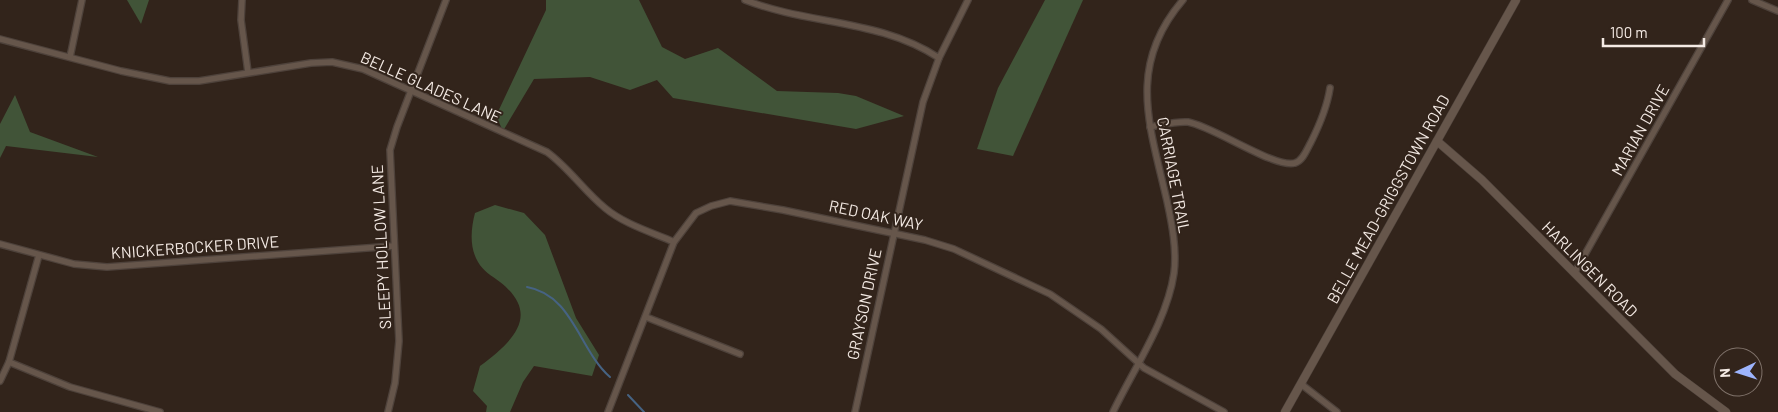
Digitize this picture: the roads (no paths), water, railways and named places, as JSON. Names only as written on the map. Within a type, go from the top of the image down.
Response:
[{"type":"street","points":[[70,57],[82,0]]},
{"type":"street","points":[[242,0],[241,20],[248,72]]},
{"type":"street","name":"SLEEPY HOLLOW LANE","points":[[388,412],[395,383],[399,341],[390,150],[411,89],[446,0]]},
{"type":"street","points":[[746,0],[881,31],[923,47],[940,58]]},
{"type":"street","name":"GRAYSON DRIVE","points":[[855,412],[923,102],[940,58],[968,0]]},
{"type":"street","name":"CARRIAGE TRAIL","points":[[1113,412],[1137,362],[1150,341],[1168,300],[1174,272],[1170,218],[1146,105],[1147,73],[1162,29],[1183,0]]},
{"type":"street","name":"BELLE MEAD-GRIGGSTOWN ROAD","points":[[1285,412],[1516,0]]},
{"type":"street","name":"MARIAN DRIVE","points":[[1575,272],[1728,0]]},
{"type":"street","points":[[1752,0],[1778,12]]},
{"type":"street","name":"BELLE GLADES LANE","points":[[0,38],[170,81],[199,81],[294,64],[332,62],[363,69],[411,89],[546,152],[563,164],[604,207],[618,216],[674,242]]},
{"type":"street","points":[[1150,127],[1176,123],[1197,124],[1271,158],[1287,164],[1294,164],[1301,159],[1321,122],[1327,106],[1330,88]]},
{"type":"street","name":"HARLINGEN ROAD","points":[[1438,141],[1482,180],[1675,374],[1726,412]]},
{"type":"street","name":"RED OAK WAY","points":[[608,412],[674,242],[696,213],[711,206],[730,201],[783,210],[954,249],[1050,294],[1101,330],[1137,362],[1224,412]]},
{"type":"street","name":"KNICKERBOCKER DRIVE","points":[[0,244],[74,264],[107,267],[394,246]]},
{"type":"street","points":[[0,381],[9,362],[39,255]]},
{"type":"street","points":[[646,317],[740,354]]},
{"type":"street","points":[[9,362],[70,388],[160,412]]},
{"type":"street","points":[[1301,384],[1337,412]]},
{"type":"waterway","points":[[527,287],[543,292],[555,301],[574,325],[599,366],[610,377]]},
{"type":"waterway","points":[[628,395],[644,412]]}]
